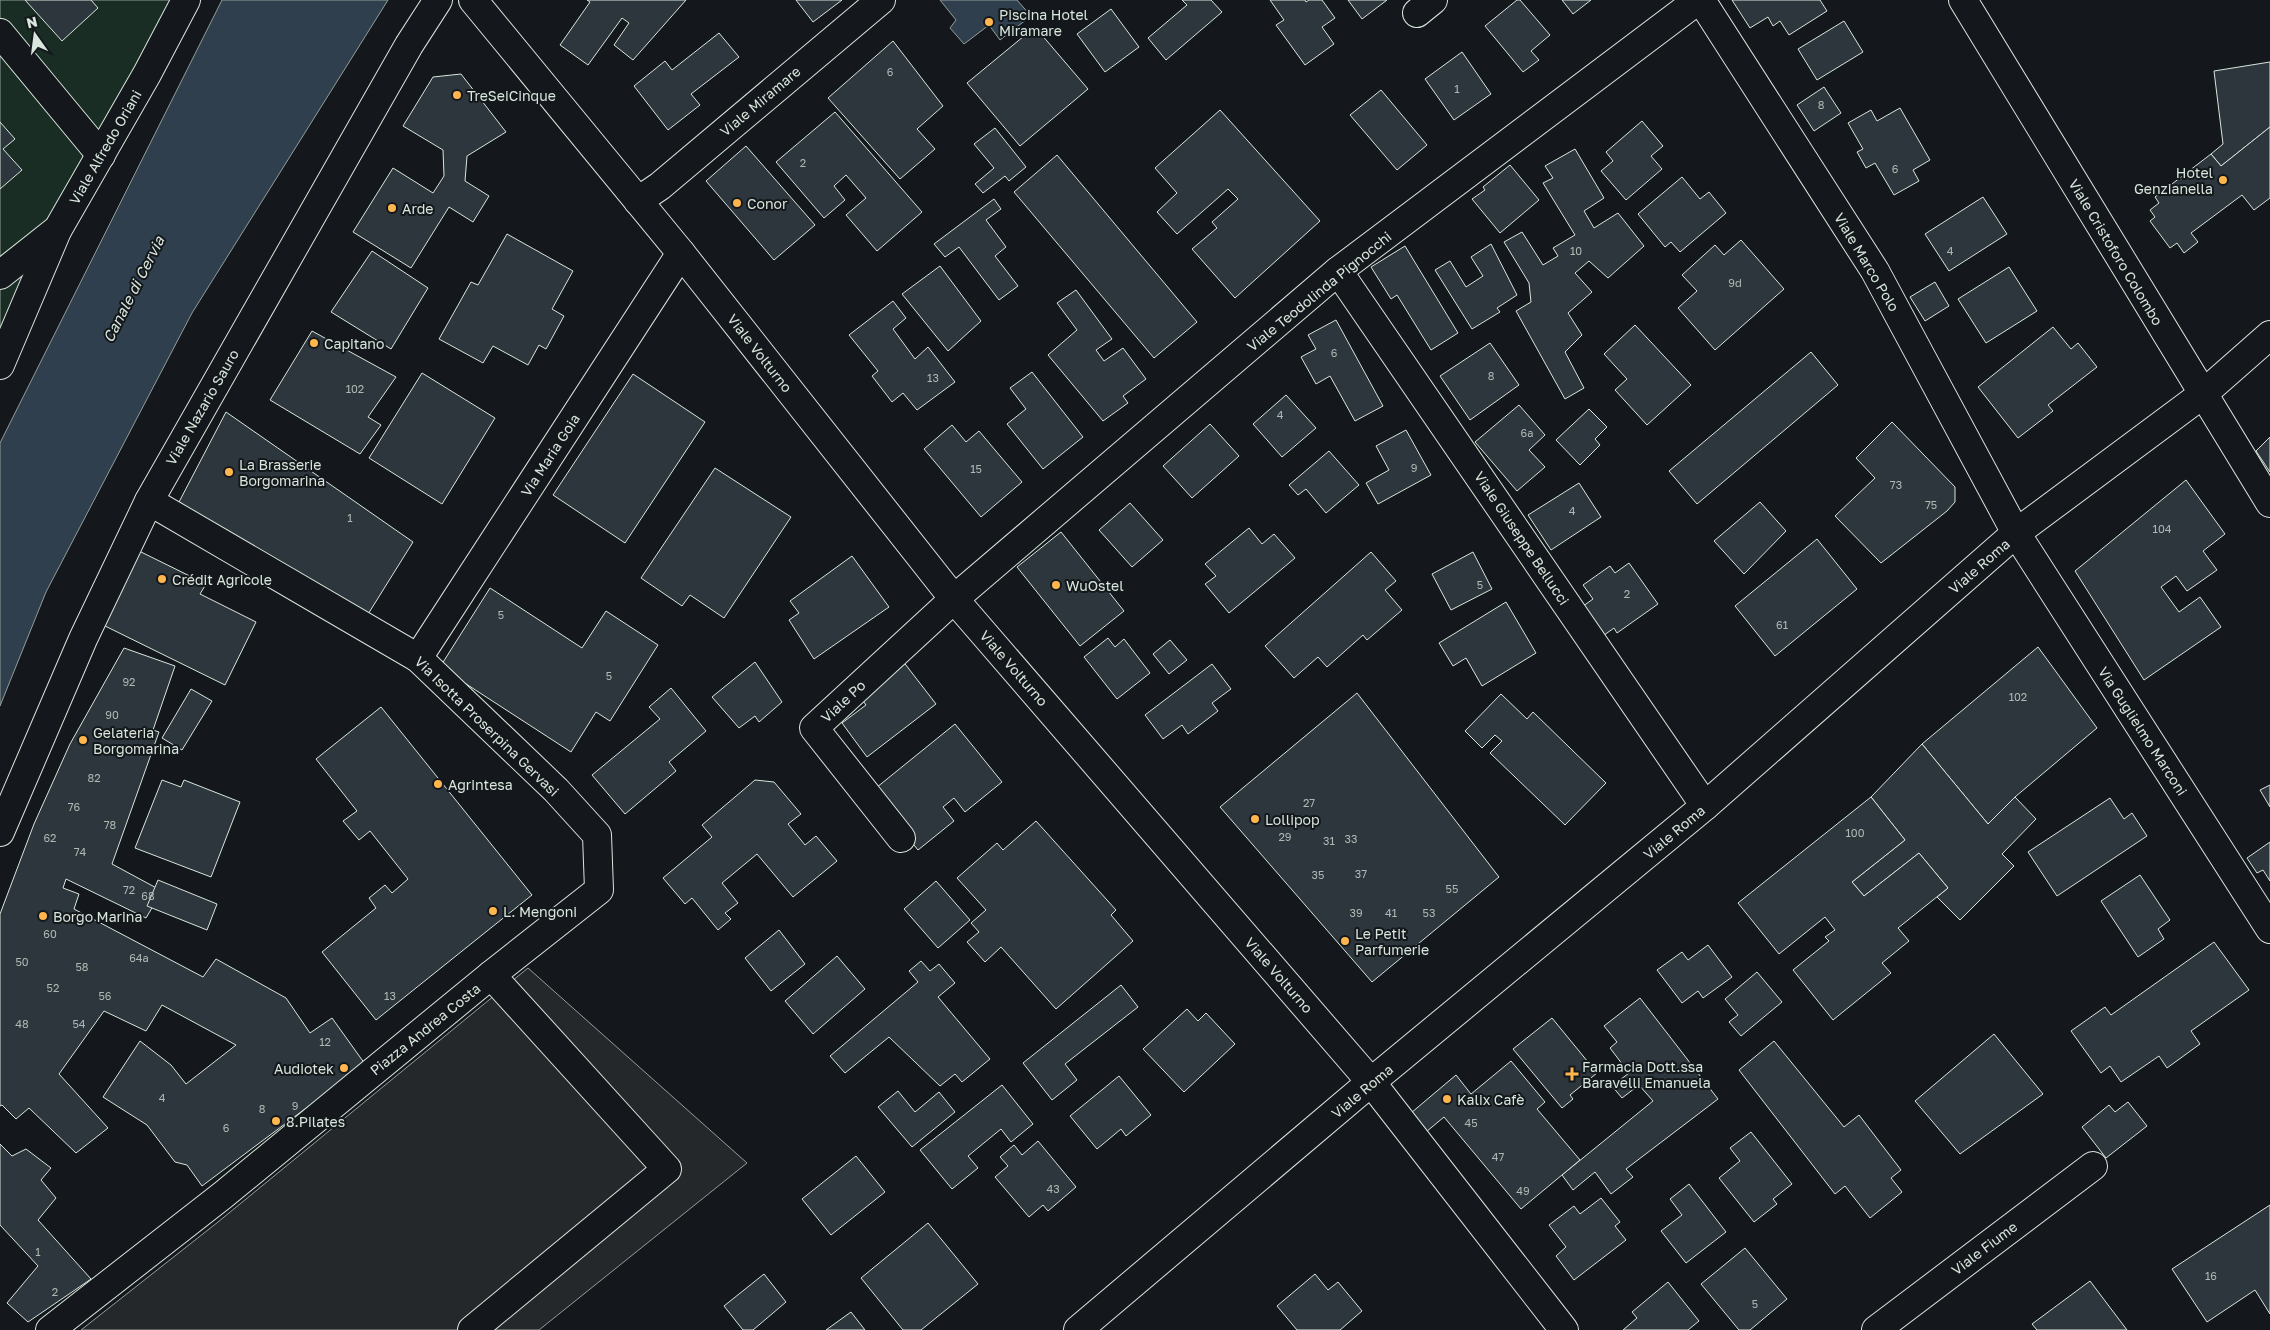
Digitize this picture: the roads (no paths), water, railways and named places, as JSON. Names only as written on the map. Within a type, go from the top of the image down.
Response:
[{"type":"street","name":"Viale Alfredo Oriani","points":[[0,275],[58,229],[186,0]]},
{"type":"street","name":"Viale Nazario Sauro","points":[[0,832],[83,639],[149,501],[404,53],[438,0]]},
{"type":"street","name":"Viale Volturno","points":[[472,0],[681,253],[954,599],[1371,1082],[1564,1330]]},
{"type":"street","name":"Viale Miramare","points":[[638,201],[660,186],[881,0]]},
{"type":"street","name":"Viale Teodolinda Pignocchi","points":[[954,599],[1338,271],[1700,0]]},
{"type":"street","name":"Viale Marco Polo","points":[[1700,0],[1875,271],[2016,533]]},
{"type":"street","name":"Viale Cristoforo Colombo","points":[[1962,0],[2270,502]]},
{"type":"street","points":[[0,33],[101,155]]},
{"type":"street","points":[[0,365],[58,229]]},
{"type":"street","name":"Via Maria Goia","points":[[418,658],[681,253]]},
{"type":"street","name":"Viale Giuseppe Bellucci","points":[[1338,271],[1705,806]]},
{"type":"street","name":"Viale Roma","points":[[1078,1330],[1371,1082],[1705,806],[2016,533],[2202,394],[2270,335]]},
{"type":"street","name":"Via Isotta Proserpina Gervasi","points":[[149,501],[418,658],[556,790],[597,835],[600,890],[491,975]]},
{"type":"street","name":"Via Guglielmo Marconi","points":[[2016,533],[2270,929]]},
{"type":"street","name":"Viale Po","points":[[901,838],[814,728],[954,599]]},
{"type":"street","name":"Piazza Andrea Costa","points":[[50,1330],[223,1195],[491,975],[667,1169],[472,1330]]},
{"type":"street","name":"Viale Fiume","points":[[1876,1330],[2093,1166]]},
{"type":"water","name":"Canale di Cervia","points":[[222,0],[388,0],[192,313],[46,592],[0,706],[0,443]]},
{"type":"water","name":"Piscina Hotel Miramare","points":[[940,0],[1017,0],[1031,16],[1000,40],[989,25],[964,44],[950,28],[956,20]]},
{"type":"place","name":"Piscina Hotel Miramare","points":[[989,22]]},
{"type":"place","name":"TreSeiCinque","points":[[457,95]]},
{"type":"place","name":"Hotel Genzianella","points":[[2223,180]]},
{"type":"place","name":"Conor","points":[[737,203]]},
{"type":"place","name":"Arde","points":[[392,208]]},
{"type":"place","name":"Capitano","points":[[314,343]]},
{"type":"place","name":"La Brasserie Borgomarina","points":[[229,472]]},
{"type":"place","name":"Crédit Agricole","points":[[162,579]]},
{"type":"place","name":"WuOstel","points":[[1056,585]]},
{"type":"place","name":"Gelateria Borgomarina","points":[[83,740]]},
{"type":"place","name":"Agrintesa","points":[[438,784]]},
{"type":"place","name":"Lollipop","points":[[1255,819]]},
{"type":"place","name":"L. Mengoni","points":[[493,911]]},
{"type":"place","name":"Borgo Marina","points":[[43,916]]},
{"type":"place","name":"Le Petit Parfumerie","points":[[1345,941]]},
{"type":"place","name":"Audiotek","points":[[344,1068]]},
{"type":"place","name":"Farmacia Dott.ssa Baravelli Emanuela","points":[[1572,1074]]},
{"type":"place","name":"Kalix Cafè","points":[[1447,1099]]},
{"type":"place","name":"8.Pilates","points":[[276,1121]]}]
